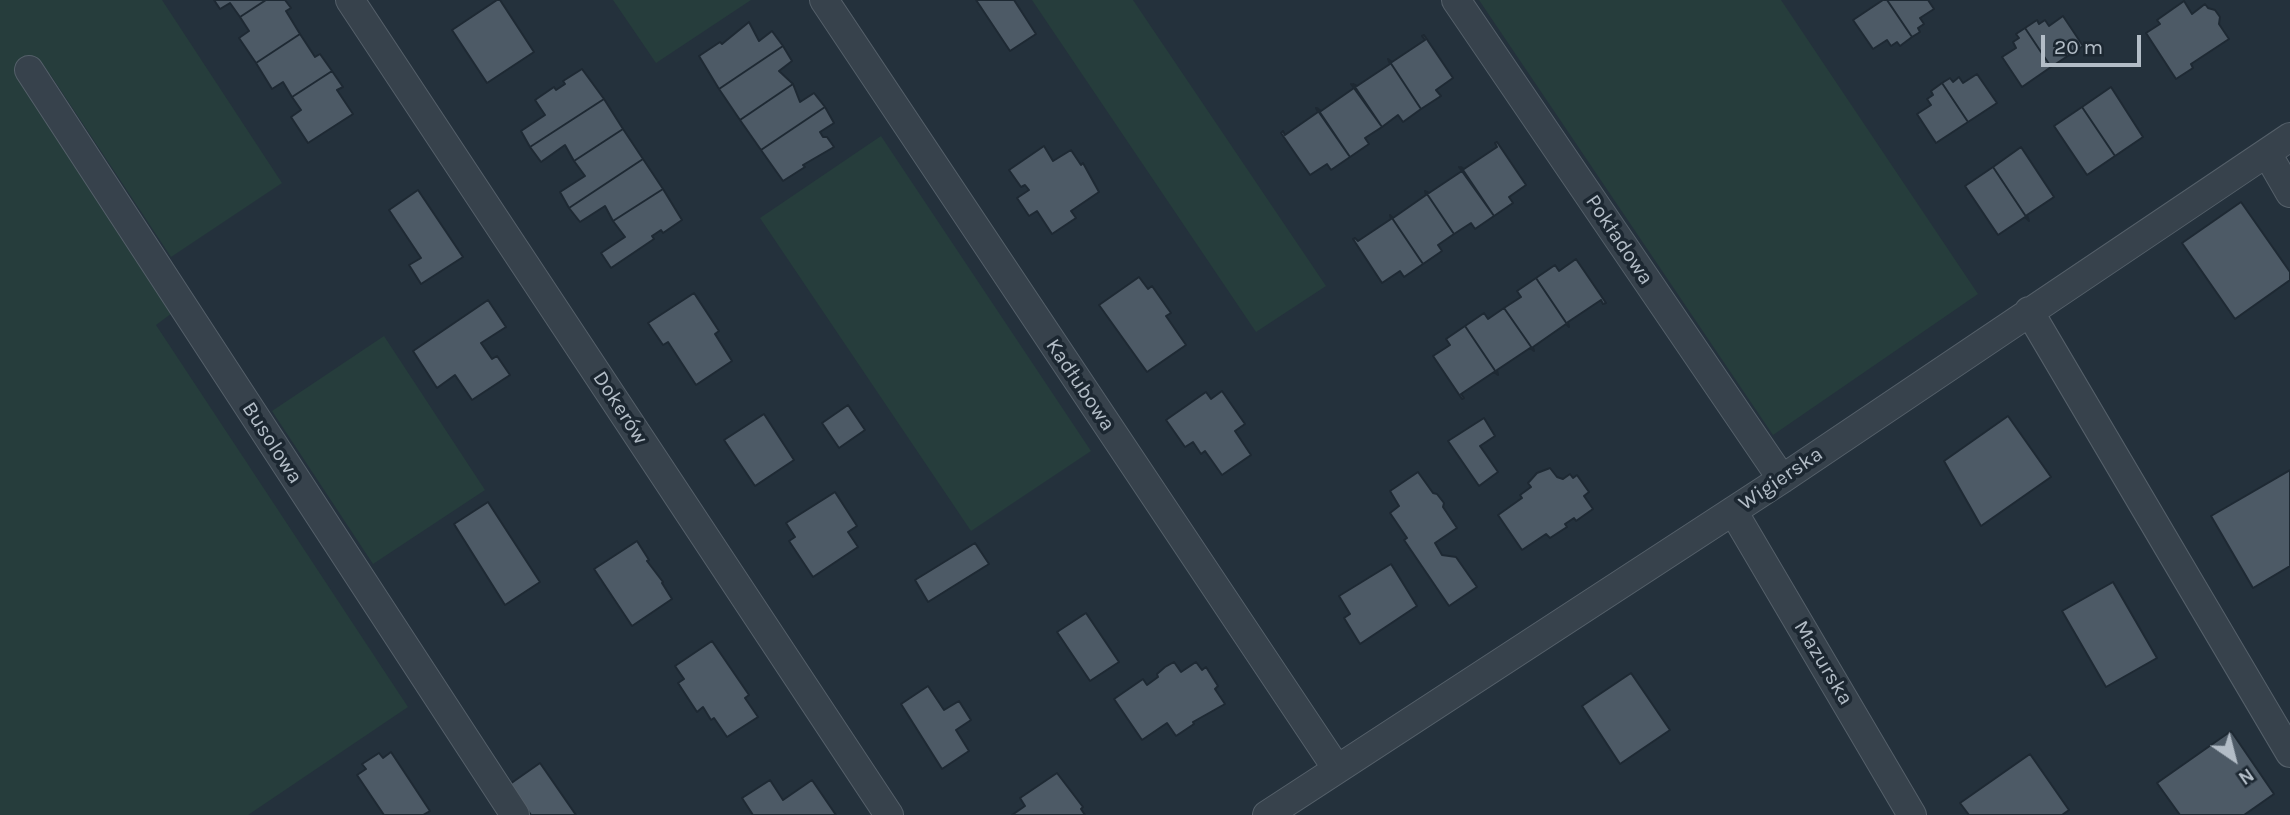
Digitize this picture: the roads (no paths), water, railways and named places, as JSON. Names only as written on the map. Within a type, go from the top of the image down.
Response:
[{"type":"street","name":"Dokerów","points":[[350,0],[889,815]]},
{"type":"street","name":"Kadłubowa","points":[[824,0],[1337,769]]},
{"type":"street","name":"Pokładowa","points":[[1456,0],[1782,479]]},
{"type":"street","name":"Busolowa","points":[[29,70],[515,815]]},
{"type":"street","name":"Wigierska","points":[[1267,815],[1782,479],[2290,137]]},
{"type":"street","points":[[2267,153],[2290,192]]},
{"type":"street","points":[[2029,311],[2290,753]]},
{"type":"street","name":"Mazurska","points":[[1733,511],[1912,815]]}]
